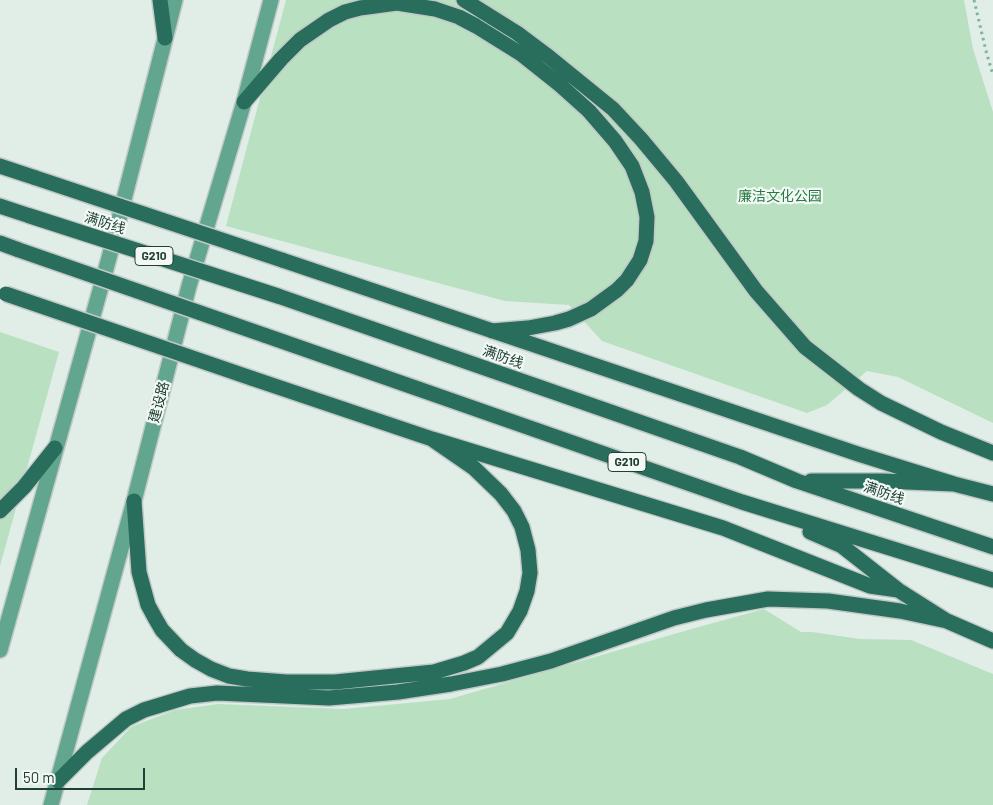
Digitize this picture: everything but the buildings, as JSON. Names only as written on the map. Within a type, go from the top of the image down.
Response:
[{"type":"highway","points":[[160,0],[165,38]]},
{"type":"highway","points":[[464,0],[517,33],[550,57],[612,109],[676,181],[756,291],[805,347],[840,375],[881,403],[941,432],[993,453]]},
{"type":"highway","points":[[244,102],[300,40],[329,20],[345,12],[360,8],[398,3],[435,9],[468,22],[521,54],[589,111],[615,141],[632,166],[642,192],[647,217],[646,241],[640,260],[627,280],[617,290],[591,309],[569,319],[528,328],[492,331]]},
{"type":"highway","points":[[0,166],[858,454],[993,494]]},
{"type":"highway","name":"满防线","points":[[0,206],[278,296],[740,456],[797,481],[993,547]]},
{"type":"highway","name":"G210","points":[[0,244],[742,502],[993,580]]},
{"type":"highway","points":[[3,293],[432,439],[723,528],[870,586],[898,590]]},
{"type":"highway","points":[[134,501],[139,572],[148,604],[162,630],[177,646],[195,660],[229,676],[286,682],[335,682],[434,672],[478,657],[507,633],[520,611],[527,591],[530,573],[528,550],[522,527],[502,494],[474,468],[432,439]]},
{"type":"highway","points":[[0,511],[24,487],[55,448]]},
{"type":"highway","points":[[797,481],[883,481],[954,484]]},
{"type":"highway","points":[[742,502],[842,546],[898,590],[947,621],[993,641]]},
{"type":"highway","points":[[58,781],[87,752],[126,720],[144,710],[190,696],[218,693],[337,697],[398,692],[452,684],[502,674],[551,660],[674,618],[730,604],[768,599],[838,602],[900,611],[947,621]]},
{"type":"main road","points":[[0,650],[109,258],[176,0]]},
{"type":"main road","name":"建设路","points":[[51,805],[134,501],[189,286],[244,102],[271,0]]},
{"type":"path","points":[[974,0],[993,75]]},
{"type":"green space","name":"廉洁文化公园","points":[[286,0],[964,0],[973,49],[993,112],[993,423],[898,377],[867,371],[827,405],[807,413],[602,341],[569,305],[505,301],[226,226]]},
{"type":"green space","points":[[0,332],[59,352],[0,566]]},
{"type":"green space","points":[[764,609],[801,632],[860,639],[911,640],[993,674],[993,805],[87,805],[102,758],[131,727],[175,710],[218,704],[344,709],[450,699]]}]
